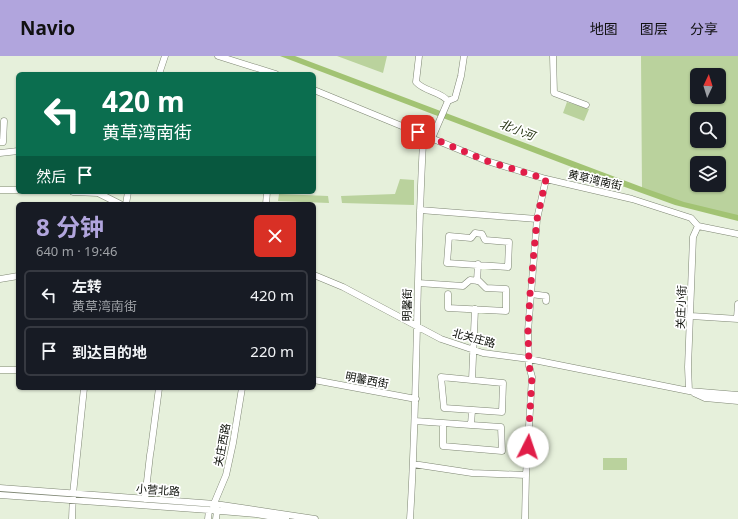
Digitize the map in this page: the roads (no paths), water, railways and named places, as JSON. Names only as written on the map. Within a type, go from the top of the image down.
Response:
[{"type":"street","points":[[160,72],[165,56]]},
{"type":"street","points":[[218,56],[270,72]]},
{"type":"street","points":[[419,56],[416,82],[420,87],[445,98],[448,101]]},
{"type":"street","points":[[432,138],[448,101],[455,98],[461,76],[464,56]]},
{"type":"street","points":[[553,56],[554,93],[586,105]]},
{"type":"street","name":"黄草湾南街","points":[[316,91],[487,161],[546,179],[632,199],[691,218],[698,226],[738,234]]},
{"type":"street","points":[[0,142],[3,142],[4,121]]},
{"type":"street","name":"明馨街","points":[[410,519],[416,399],[420,210],[424,143]]},
{"type":"street","points":[[0,153],[16,151]]},
{"type":"street","points":[[525,519],[532,377],[529,366],[528,331],[530,294],[537,219],[546,179]]},
{"type":"street","points":[[0,190],[16,190]]},
{"type":"street","points":[[100,194],[116,202]]},
{"type":"street","points":[[420,210],[537,219]]},
{"type":"street","name":"关庄小街","points":[[689,391],[688,367],[693,237],[698,226]]},
{"type":"street","points":[[475,234],[482,234],[485,240],[509,242],[508,267],[478,264],[447,262],[449,236],[471,238],[475,234]]},
{"type":"street","points":[[476,281],[478,264]]},
{"type":"street","points":[[0,279],[16,276]]},
{"type":"street","name":"北关庄路","points":[[316,276],[343,287],[441,339],[472,350],[483,353],[529,359],[689,391]]},
{"type":"street","points":[[418,283],[463,286],[470,280],[479,281],[486,288],[506,289],[506,311],[448,308],[448,294]]},
{"type":"street","points":[[530,294],[546,296],[546,301]]},
{"type":"street","points":[[691,316],[738,318],[738,304]]},
{"type":"street","points":[[472,380],[472,350],[475,309]]},
{"type":"street","points":[[0,370],[16,370]]},
{"type":"street","points":[[441,377],[472,380],[503,383],[502,412],[444,408],[441,377]]},
{"type":"street","name":"明馨西街","points":[[316,380],[416,399]]},
{"type":"street","points":[[72,519],[73,494],[84,390]]},
{"type":"street","points":[[145,499],[159,390]]},
{"type":"street","name":"关庄西路","points":[[215,504],[226,474],[242,390]]},
{"type":"street","points":[[689,391],[738,395]]},
{"type":"street","points":[[689,391],[705,398],[738,401]]},
{"type":"street","points":[[470,425],[472,410]]},
{"type":"street","points":[[415,421],[502,427],[502,451],[443,446],[443,423]]},
{"type":"street","points":[[413,464],[472,473],[526,475]]},
{"type":"street","name":"小营北路","points":[[0,488],[215,504],[315,519]]},
{"type":"street","name":"小营北路","points":[[0,495],[209,510],[256,514],[286,519]]},
{"type":"street","points":[[208,519],[209,510],[215,504],[217,511],[216,519]]},
{"type":"water label","name":"北小河","points":[[517,130]]}]
